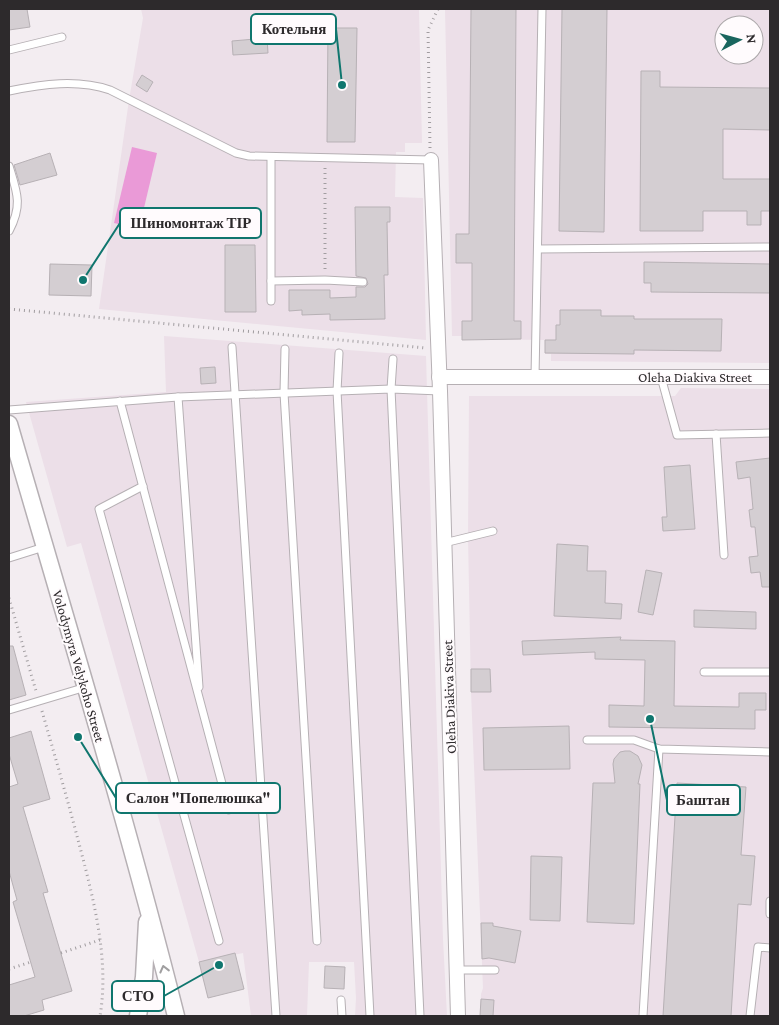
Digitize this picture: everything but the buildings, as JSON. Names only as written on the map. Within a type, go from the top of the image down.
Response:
[{"type":"street","name":"Oleha Diakiva Street","points":[[431,160],[458,1016]]},
{"type":"street","name":"Oleha Diakiva Street","points":[[439,384],[535,377],[770,377]]},
{"type":"street","name":"Volodymyra Velykoho Street","points":[[9,424],[86,687],[176,1016]]},
{"type":"street","name":"Volodymyra Velykoho Street","points":[[138,1016],[144,977],[148,908]]},
{"type":"lane","points":[[535,377],[542,9]]},
{"type":"lane","points":[[9,50],[62,37]]},
{"type":"lane","points":[[9,91],[66,83],[95,85],[110,90],[236,153],[249,156],[271,158],[431,160]]},
{"type":"lane","points":[[271,158],[271,301]]},
{"type":"lane","points":[[9,166],[18,197],[14,220],[9,231]]},
{"type":"lane","points":[[538,249],[770,247]]},
{"type":"lane","points":[[271,282],[324,280],[363,282]]},
{"type":"lane","points":[[232,347],[276,1016]]},
{"type":"lane","points":[[285,349],[284,393],[318,941]]},
{"type":"lane","points":[[338,354],[337,391],[370,1016]]},
{"type":"lane","points":[[393,359],[391,389],[420,1016]]},
{"type":"lane","points":[[661,377],[677,436],[770,433]]},
{"type":"lane","points":[[9,410],[178,397],[391,389],[439,384]]},
{"type":"lane","points":[[178,397],[201,705]]},
{"type":"lane","points":[[120,401],[229,810]]},
{"type":"lane","points":[[716,434],[724,555]]},
{"type":"lane","points":[[143,486],[99,509],[219,941]]},
{"type":"lane","points":[[444,543],[493,531]]},
{"type":"lane","points":[[9,558],[45,547]]},
{"type":"lane","points":[[704,672],[770,672]]},
{"type":"lane","points":[[9,710],[86,687]]},
{"type":"lane","points":[[587,740],[634,740],[659,749],[770,752]]},
{"type":"lane","points":[[643,1016],[659,749]]},
{"type":"lane","points":[[770,901],[770,914]]},
{"type":"lane","points":[[750,1016],[758,947],[770,948]]},
{"type":"lane","points":[[457,970],[495,970]]},
{"type":"lane","points":[[341,1000],[342,1016]]},
{"type":"path","points":[[431,160],[428,30],[438,9]]},
{"type":"path","points":[[324,280],[325,159]]},
{"type":"path","points":[[9,308],[438,350]]},
{"type":"path","points":[[9,598],[95,905],[102,967],[102,1005],[100,1016]]},
{"type":"path","points":[[61,953],[100,940]]},
{"type":"path","points":[[9,970],[31,962]]},
{"type":"shaded area","points":[[141,9],[419,9],[422,143],[405,143],[405,152],[396,152],[395,197],[423,198],[426,340],[99,309],[129,100],[143,18]]},
{"type":"shaded area","points":[[445,9],[770,9],[770,363],[551,361],[551,354],[545,354],[545,340],[462,339],[462,336],[452,336]]},
{"type":"shaded area","points":[[132,147],[157,153],[139,229],[114,223]]},
{"type":"shaded area","points":[[164,336],[426,356],[443,939],[447,1016],[355,1016],[354,962],[309,962],[307,1016],[251,1016],[243,953],[199,962],[81,543],[67,547],[26,402],[166,392]]},
{"type":"shaded area","points":[[681,388],[770,389],[770,1016],[480,1016],[483,988],[471,692],[468,537],[469,396],[675,396]]},
{"type":"place","name":"Котельня","points":[[342,85]]},
{"type":"place","name":"Шиномонтаж ТІР","points":[[83,280]]},
{"type":"place","name":"Баштан","points":[[650,719]]},
{"type":"place","name":"Салон \"Попелюшка\"","points":[[78,737]]},
{"type":"place","name":"СТО","points":[[219,965]]}]
